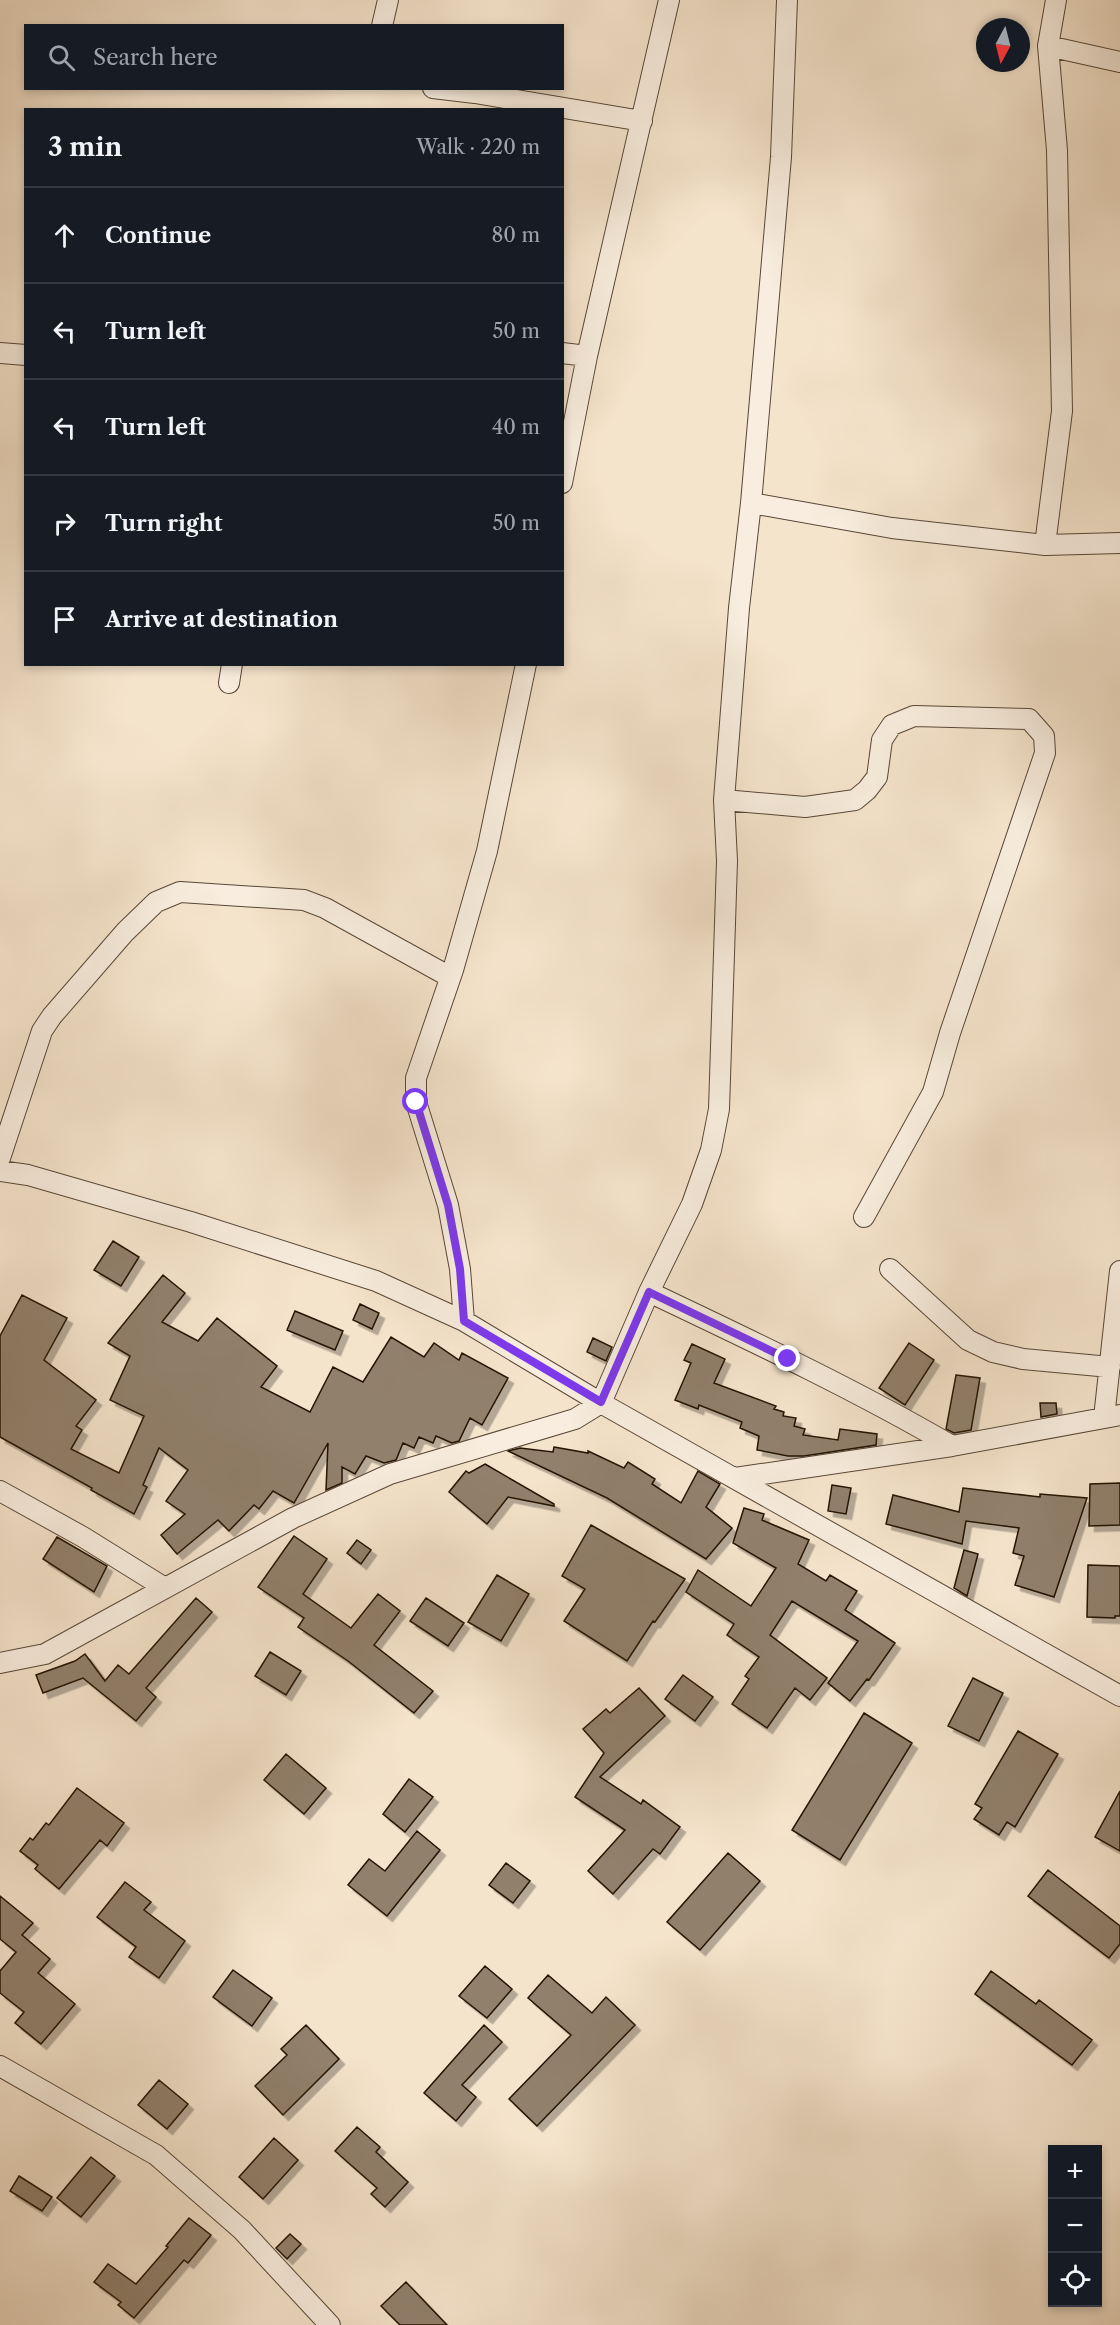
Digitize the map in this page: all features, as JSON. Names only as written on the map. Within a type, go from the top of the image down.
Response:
[{"type":"street","points":[[382,24],[388,0]]},
{"type":"street","points":[[564,473],[587,356],[669,0]]},
{"type":"street","points":[[0,1663],[45,1654],[293,1518],[390,1474],[575,1419],[601,1402],[649,1292],[692,1204],[711,1150],[719,1109],[727,873],[724,800],[739,608],[751,503],[781,157],[787,0]]},
{"type":"street","points":[[1045,545],[1062,411],[1063,376],[1057,150],[1048,46],[1056,0]]},
{"type":"street","points":[[1048,46],[1120,62]]},
{"type":"street","points":[[450,90],[642,121]]},
{"type":"street","points":[[0,353],[24,355]]},
{"type":"street","points":[[564,353],[587,356]]},
{"type":"street","points":[[751,503],[892,528],[1045,545],[1120,543]]},
{"type":"street","points":[[464,1321],[460,1269],[448,1205],[416,1102],[416,1078],[450,977],[487,851],[526,666]]},
{"type":"street","points":[[724,800],[805,807],[855,800],[877,777],[882,740],[892,725],[914,716],[1029,719],[1044,735],[1045,753],[950,1033],[933,1092],[864,1217]]},
{"type":"street","points":[[0,1158],[42,1031],[52,1016],[125,932],[156,902],[168,896],[180,892],[304,900],[325,908],[450,977]]},
{"type":"street","points":[[0,1171],[28,1175],[191,1222],[376,1281],[464,1321],[601,1402],[1120,1696]]},
{"type":"street","points":[[890,1269],[968,1340],[993,1352],[1023,1359],[1110,1367]]},
{"type":"street","points":[[735,1478],[952,1446],[1112,1417],[1110,1367],[1120,1271]]},
{"type":"street","points":[[649,1292],[808,1369],[898,1415],[952,1446]]},
{"type":"street","points":[[0,1491],[83,1537],[165,1588]]},
{"type":"street","points":[[0,2066],[156,2154],[242,2230],[330,2325]]},
{"type":"building","points":[[113,1241],[139,1257],[121,1286],[94,1270]]},
{"type":"building","points":[[163,1275],[185,1293],[162,1322],[198,1341],[217,1318],[277,1366],[261,1387],[310,1412],[333,1367],[363,1382],[391,1337],[424,1357],[434,1343],[459,1360],[462,1353],[508,1378],[482,1425],[470,1418],[459,1441],[452,1443],[436,1436],[433,1443],[419,1437],[414,1448],[403,1443],[396,1460],[384,1463],[366,1456],[355,1474],[342,1467],[342,1483],[326,1490],[328,1443],[294,1503],[273,1491],[259,1509],[254,1505],[229,1531],[218,1520],[177,1554],[161,1535],[185,1514],[166,1501],[188,1470],[159,1448],[143,1485],[147,1487],[134,1514],[0,1437],[0,1336],[22,1295],[67,1318],[44,1360],[96,1400],[76,1426],[82,1430],[71,1449],[119,1473],[144,1416],[110,1400],[130,1356],[108,1343]]},
{"type":"building","points":[[360,1304],[379,1313],[372,1329],[353,1320]]},
{"type":"building","points":[[295,1311],[343,1331],[335,1350],[287,1330]]},
{"type":"building","points":[[593,1338],[612,1347],[606,1361],[587,1352]]},
{"type":"building","points":[[909,1343],[934,1360],[905,1405],[879,1388]]},
{"type":"building","points":[[692,1344],[725,1359],[714,1383],[776,1406],[774,1409],[784,1412],[783,1416],[796,1418],[794,1426],[805,1429],[803,1435],[838,1440],[840,1429],[877,1434],[876,1445],[804,1456],[788,1456],[757,1450],[759,1436],[740,1428],[742,1422],[699,1405],[698,1409],[675,1400],[691,1363],[684,1360]]},
{"type":"building","points":[[956,1375],[980,1378],[971,1430],[954,1433],[946,1429]]},
{"type":"building","points":[[1040,1403],[1056,1403],[1057,1414],[1041,1417]]},
{"type":"building","points":[[554,1447],[588,1453],[588,1451],[624,1468],[628,1462],[655,1479],[652,1484],[681,1503],[698,1471],[720,1484],[706,1507],[732,1528],[706,1559],[607,1498],[508,1451],[520,1448],[553,1452]]},
{"type":"building","points":[[485,1464],[554,1506],[508,1497],[487,1524],[449,1492],[466,1471],[469,1473]]},
{"type":"building","points":[[1120,1483],[1120,1525],[1089,1526],[1090,1484]]},
{"type":"building","points":[[832,1485],[851,1488],[846,1514],[828,1511]]},
{"type":"building","points":[[963,1488],[1040,1497],[1040,1494],[1087,1498],[1054,1597],[1015,1585],[1024,1556],[1013,1553],[1019,1528],[966,1521],[962,1544],[886,1524],[893,1495],[959,1512]]},
{"type":"building","points":[[744,1508],[764,1514],[762,1520],[809,1540],[798,1564],[826,1581],[830,1575],[857,1591],[845,1610],[895,1643],[869,1680],[867,1679],[850,1701],[828,1683],[858,1641],[792,1601],[770,1635],[827,1678],[810,1700],[795,1688],[767,1728],[732,1704],[749,1679],[745,1676],[759,1657],[727,1635],[734,1624],[686,1592],[698,1570],[751,1606],[776,1568],[733,1543]]},
{"type":"building","points":[[591,1525],[685,1579],[655,1622],[653,1621],[627,1661],[564,1621],[585,1589],[562,1576]]},
{"type":"building","points":[[294,1536],[327,1559],[303,1594],[351,1628],[378,1594],[400,1611],[374,1645],[433,1691],[414,1713],[348,1661],[298,1627],[304,1618],[258,1587]]},
{"type":"building","points":[[57,1537],[107,1566],[94,1592],[43,1559]]},
{"type":"building","points":[[357,1540],[371,1550],[361,1564],[347,1553]]},
{"type":"building","points":[[964,1550],[978,1554],[967,1596],[954,1588]]},
{"type":"building","points":[[1088,1565],[1120,1566],[1120,1616],[1115,1616],[1115,1618],[1087,1617]]},
{"type":"building","points":[[497,1575],[529,1594],[501,1641],[468,1622]]},
{"type":"building","points":[[196,1598],[212,1612],[146,1688],[156,1697],[136,1721],[83,1678],[43,1693],[36,1675],[75,1661],[85,1654],[105,1681],[118,1665],[129,1674]]},
{"type":"building","points":[[426,1598],[464,1623],[448,1646],[410,1621]]},
{"type":"building","points":[[270,1652],[301,1671],[286,1695],[255,1676]]},
{"type":"building","points":[[683,1675],[713,1697],[695,1721],[665,1699]]},
{"type":"building","points":[[973,1678],[1003,1693],[979,1741],[948,1726]]},
{"type":"building","points":[[639,1688],[665,1716],[600,1777],[641,1804],[643,1800],[680,1827],[660,1854],[653,1849],[613,1894],[588,1871],[625,1830],[575,1797],[604,1753],[583,1729],[606,1709],[610,1713]]},
{"type":"building","points":[[864,1713],[912,1743],[840,1860],[792,1830]]},
{"type":"building","points":[[1018,1731],[1058,1754],[1015,1827],[1007,1822],[999,1835],[974,1819],[982,1808],[975,1804]]},
{"type":"building","points":[[286,1754],[326,1788],[304,1814],[264,1780]]},
{"type":"building","points":[[409,1779],[433,1797],[405,1832],[383,1814]]},
{"type":"building","points":[[77,1788],[124,1823],[107,1846],[100,1840],[59,1889],[35,1869],[38,1865],[20,1851],[30,1838],[33,1840],[46,1823],[49,1825]]},
{"type":"building","points":[[1120,1791],[1120,1851],[1095,1837]]},
{"type":"building","points":[[417,1831],[440,1850],[387,1916],[348,1885],[369,1859],[385,1871]]},
{"type":"building","points":[[728,1853],[760,1881],[700,1950],[667,1922]]},
{"type":"building","points":[[506,1863],[530,1881],[513,1903],[489,1885]]},
{"type":"building","points":[[1048,1870],[1120,1926],[1120,1944],[1109,1958],[1028,1896]]},
{"type":"building","points":[[125,1882],[151,1902],[144,1910],[185,1941],[159,1978],[129,1957],[136,1947],[97,1917]]},
{"type":"building","points":[[0,1896],[33,1923],[22,1935],[50,1959],[38,1973],[75,2004],[41,2044],[15,2023],[24,2012],[0,1993],[0,1971],[16,1952],[0,1939]]},
{"type":"building","points":[[485,1966],[512,1989],[487,2018],[459,1996]]},
{"type":"building","points":[[233,1970],[272,1998],[252,2026],[213,1997]]},
{"type":"building","points":[[991,1971],[1036,2004],[1039,2000],[1092,2040],[1072,2065],[975,1994]]},
{"type":"building","points":[[548,1975],[592,2013],[606,1997],[635,2025],[537,2126],[509,2099],[571,2035],[528,1998]]},
{"type":"building","points":[[306,2025],[339,2059],[283,2115],[255,2086],[287,2055],[281,2049]]},
{"type":"building","points":[[484,2025],[502,2042],[462,2085],[476,2097],[456,2121],[424,2093]]},
{"type":"building","points":[[159,2080],[188,2104],[167,2129],[138,2105]]},
{"type":"building","points":[[357,2127],[380,2147],[376,2152],[408,2182],[385,2207],[371,2194],[377,2188],[335,2151]]},
{"type":"building","points":[[274,2138],[298,2160],[263,2199],[239,2177]]},
{"type":"building","points":[[91,2157],[115,2176],[81,2217],[57,2198]]},
{"type":"building","points":[[19,2176],[52,2197],[42,2211],[10,2191]]},
{"type":"building","points":[[189,2218],[211,2235],[188,2263],[184,2260],[134,2318],[118,2305],[121,2302],[94,2282],[108,2264],[136,2284]]},
{"type":"building","points":[[290,2234],[301,2244],[287,2259],[276,2248]]},
{"type":"building","points":[[406,2282],[447,2325],[400,2325],[381,2306]]},
{"type":"route","points":[[416,1102],[448,1205],[460,1269],[464,1321],[601,1402],[649,1292],[788,1359]]}]
